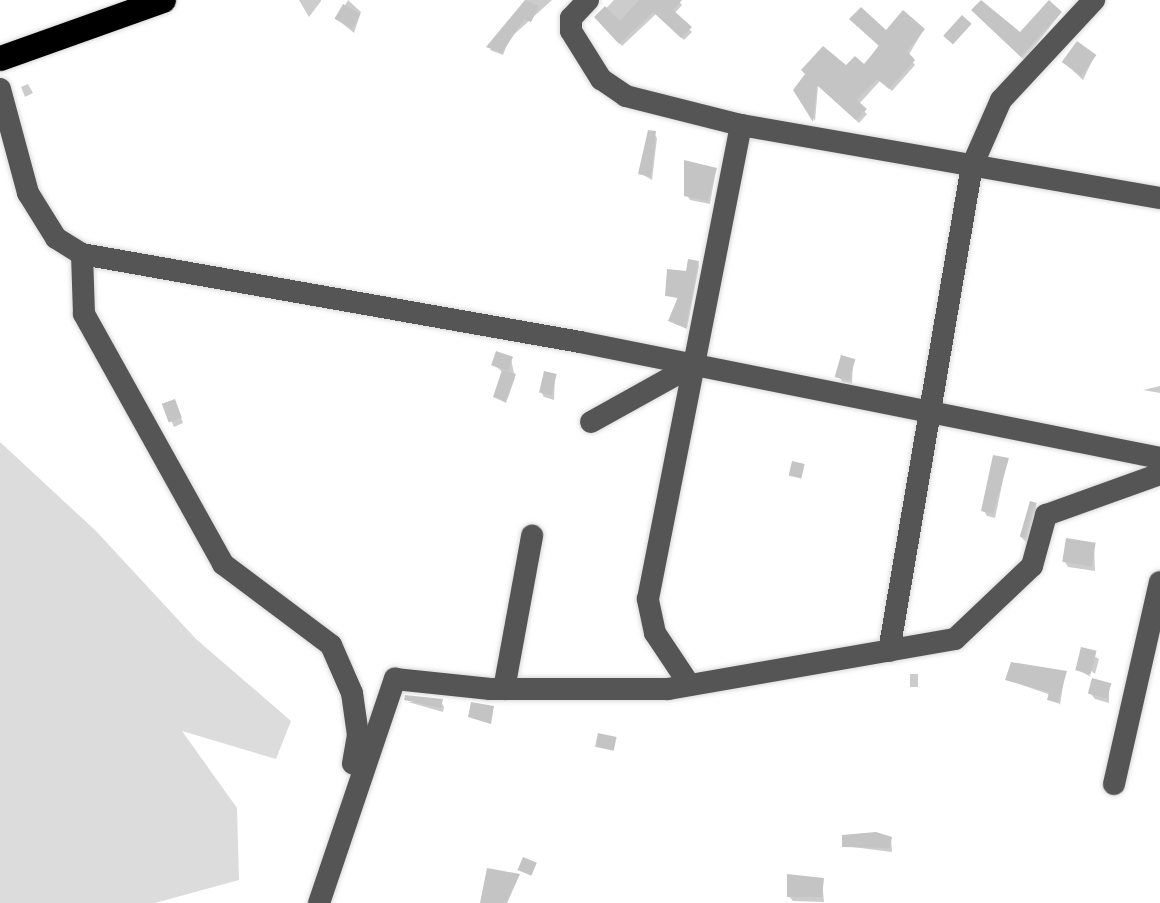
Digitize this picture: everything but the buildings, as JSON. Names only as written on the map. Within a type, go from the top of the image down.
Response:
[{"type":"main road","points":[[0,58],[159,1]]},
{"type":"street","points":[[588,0],[570,25],[601,79],[626,96],[741,125],[1160,198]]},
{"type":"street","points":[[888,651],[972,166],[1001,100],[1088,2]]},
{"type":"street","points":[[0,89],[28,193],[56,238],[82,254],[1160,458]]},
{"type":"street","points":[[689,684],[655,633],[648,599],[690,367],[741,125]]},
{"type":"street","points":[[82,254],[84,314],[222,564],[332,646],[352,694],[358,735],[345,817]]},
{"type":"street","points":[[591,422],[690,367]]},
{"type":"street","points":[[319,903],[345,817],[395,679],[504,689],[689,684],[954,639],[1032,566],[1046,515],[1160,474]]},
{"type":"street","points":[[504,689],[532,536]]},
{"type":"street","points":[[1114,784],[1160,582]]},
{"type":"shaded area","points":[[0,442],[96,531],[196,639],[291,721],[276,759],[182,731],[237,808],[239,880],[155,903],[0,903]]}]
